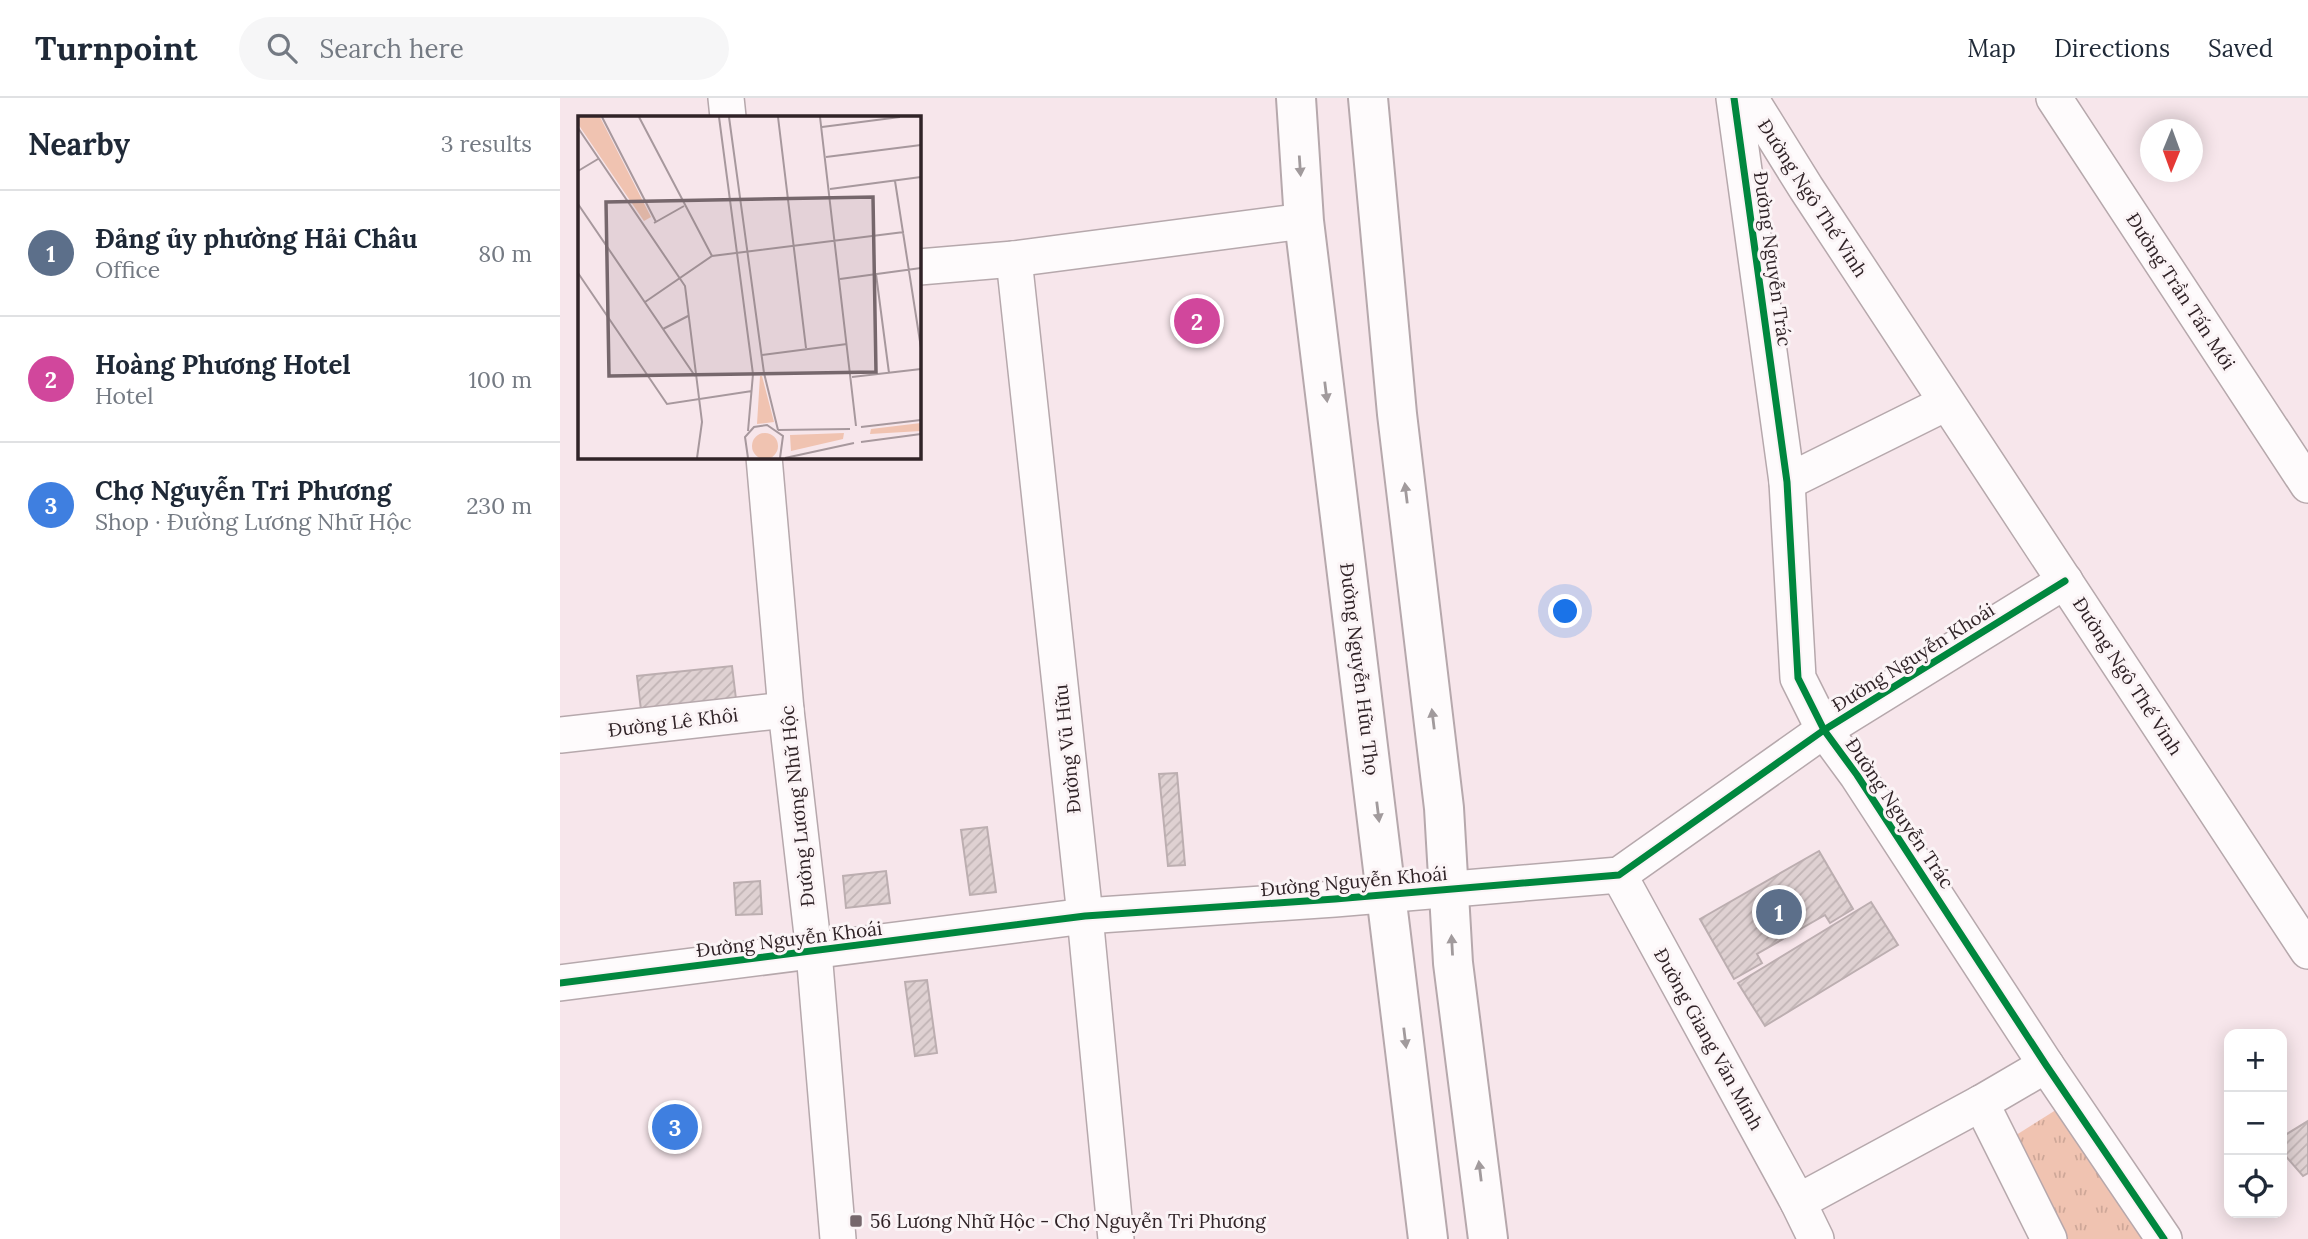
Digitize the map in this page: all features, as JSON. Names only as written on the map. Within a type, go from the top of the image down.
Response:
[{"type":"main road","name":"Đường Nguyễn Hữu Thọ","points":[[1296,98],[1304,221],[1428,1239]]},
{"type":"main road","points":[[1368,98],[1396,414],[1444,808],[1453,963],[1488,1239]]},
{"type":"street","points":[[726,98],[728,116]]},
{"type":"street","name":"Đường Nguyễn Trác","points":[[1734,98],[1787,482],[1798,678],[1824,730],[1865,786],[2046,1065],[2164,1239]]},
{"type":"street","name":"Đường Ngô Thế Vinh","points":[[1750,98],[1806,188],[2308,951]]},
{"type":"street","name":"Đường Trần Tấn Mới","points":[[2054,98],[2308,485]]},
{"type":"street","points":[[920,267],[1014,259],[1304,221]]},
{"type":"street","name":"Đường Vũ Hữu","points":[[1014,259],[1085,916],[1116,1239]]},
{"type":"street","points":[[1787,482],[1947,402]]},
{"type":"street","name":"Đường Lương Nhữ Hộc","points":[[764,458],[786,710],[814,952],[838,1239]]},
{"type":"street","name":"Đường Nguyễn Khoái","points":[[560,983],[1085,916],[1386,895],[1619,875],[1824,730],[2065,580]]},
{"type":"street","name":"Đường Lê Khôi","points":[[560,735],[786,710]]},
{"type":"street","name":"Đường Giang Văn Minh","points":[[1619,875],[1816,1239]]},
{"type":"street","points":[[1798,1202],[2046,1065]]},
{"type":"street","points":[[1981,1103],[2049,1239]]},
{"type":"green space","points":[[2059,1108],[2144,1239],[2064,1239],[2013,1137]]},
{"type":"building","points":[[732,666],[736,699],[641,710],[637,676]]},
{"type":"building","points":[[1177,773],[1185,865],[1168,866],[1159,774]]},
{"type":"building","points":[[987,827],[996,892],[970,895],[961,830]]},
{"type":"building","points":[[1819,851],[1853,909],[1830,923],[1825,915],[1757,954],[1762,963],[1734,979],[1700,919]]},
{"type":"building","points":[[886,871],[890,903],[846,908],[843,876]]},
{"type":"building","points":[[760,881],[762,914],[736,915],[734,883]]},
{"type":"building","points":[[1871,902],[1898,945],[1765,1026],[1738,983]]},
{"type":"building","points":[[927,980],[937,1053],[915,1056],[905,982]]},
{"type":"building","points":[[2308,1121],[2308,1173],[2303,1176],[2287,1158],[2287,1134]]},
{"type":"cycle path","points":[[1734,98],[1787,482],[1798,678],[1824,730],[1857,775],[2046,1065],[2164,1239]]},
{"type":"cycle path","points":[[560,983],[1085,916],[1335,899],[1619,875],[1824,730],[2065,581]]},
{"type":"place","name":"Hoàng Phương Hotel","points":[[1197,321]]},
{"type":"place","name":"Đảng ủy phường Hải Châu","points":[[1779,912]]},
{"type":"place","name":"Chợ Nguyễn Tri Phương","points":[[675,1127]]},
{"type":"place","name":"56 Lương Nhữ Hộc - Chợ Nguyễn Tri Phương","points":[[856,1221]]}]
